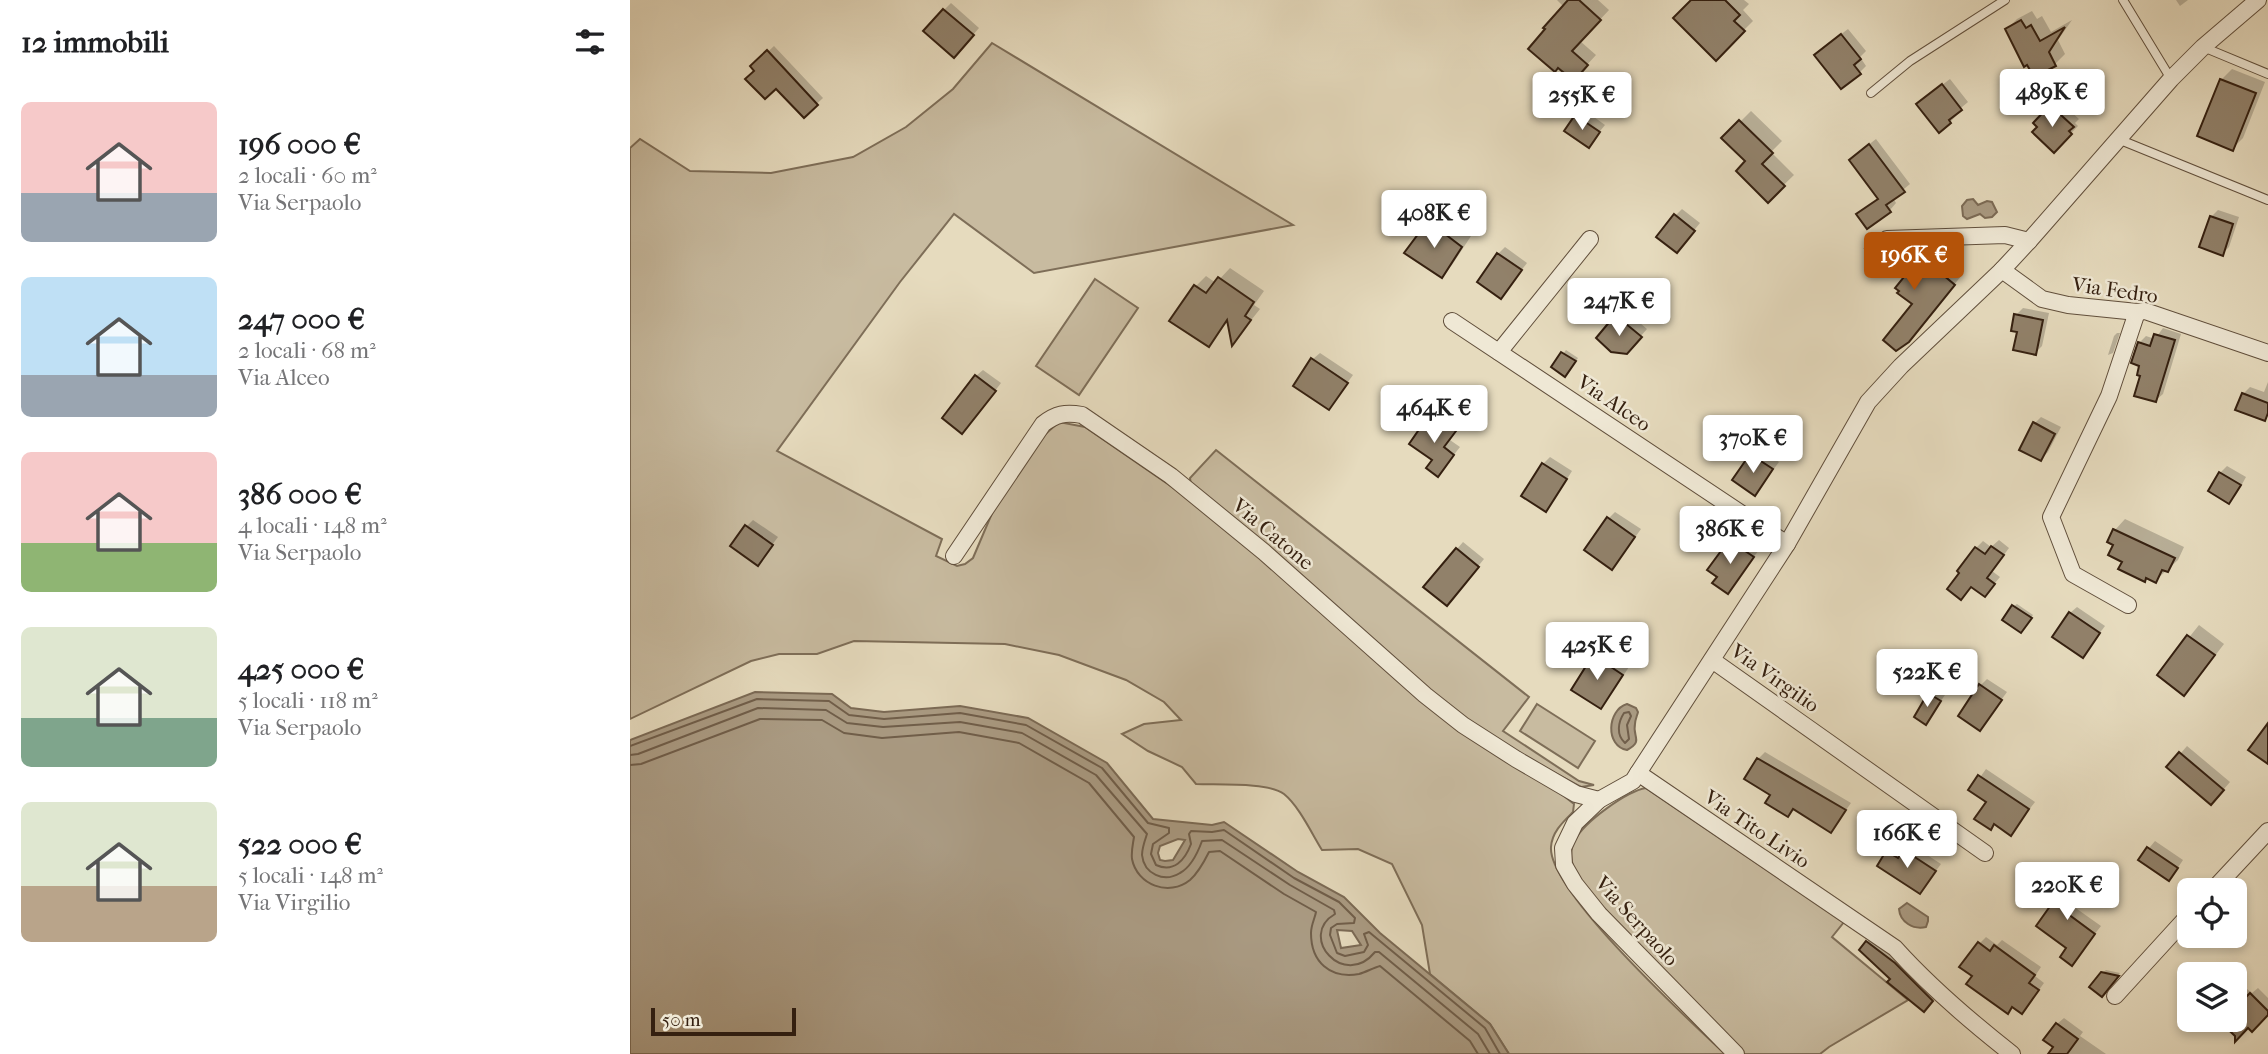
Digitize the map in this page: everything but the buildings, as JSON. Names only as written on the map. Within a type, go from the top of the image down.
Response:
[{"type":"street","name":"Via Serpaolo","points":[[1736,1054],[1599,914],[1575,884],[1564,865],[1563,848],[1567,836],[1575,823],[1599,800],[1633,781],[1787,544],[1868,402],[1901,366],[2003,270],[2171,79],[2203,47],[2258,0]]},
{"type":"street","points":[[1887,239],[2005,235],[2029,242]]},
{"type":"street","points":[[1499,352],[1590,239]]},
{"type":"street","name":"Via Fedro","points":[[2003,270],[2042,299],[2068,305],[2145,311],[2268,353]]},
{"type":"street","points":[[2128,605],[2073,574],[2051,517],[2109,396],[2137,312]]},
{"type":"street","name":"Via Alceo","points":[[1452,321],[1787,544]]},
{"type":"street","name":"Via Catone","points":[[954,556],[1043,424],[1053,416],[1067,413],[1082,415],[1171,476],[1264,552],[1424,695],[1463,725],[1576,794],[1599,800]]},
{"type":"street","name":"Via Virgilio","points":[[1712,660],[1985,853]]},
{"type":"street","name":"Via Tito Livio","points":[[1638,773],[1895,948],[1927,983],[2012,1054]]},
{"type":"street","points":[[2224,878],[2268,831]]},
{"type":"street","points":[[2115,996],[2177,928]]},
{"type":"lane","points":[[1871,93],[1910,61],[2005,0]]},
{"type":"lane","points":[[2123,0],[2171,79]]},
{"type":"lane","points":[[2203,47],[2268,74]]},
{"type":"lane","points":[[2118,139],[2268,200]]},
{"type":"shaded area","points":[[992,43],[1293,225],[1034,273],[954,214],[900,282],[777,451],[942,539],[936,556],[957,566],[973,558],[993,511],[1041,438],[1059,422],[1085,427],[1175,489],[1574,804],[1573,812],[1553,837],[1551,847],[1556,867],[1572,893],[1624,955],[1725,1054],[1509,1054],[1490,1024],[1430,974],[1422,925],[1392,864],[1358,849],[1322,850],[1295,806],[1277,790],[1229,784],[1196,784],[1182,767],[1148,751],[1122,734],[1144,724],[1181,720],[1164,702],[1126,680],[1059,655],[1005,644],[854,641],[817,654],[779,654],[751,661],[630,719],[630,148],[640,139],[690,171],[771,173],[853,157],[906,127],[953,89]]},
{"type":"shaded area","points":[[1095,279],[1138,308],[1079,395],[1036,366]]},
{"type":"shaded area","points":[[1216,450],[1529,697],[1503,731],[1579,781],[1594,785],[1581,787],[1499,743],[1463,718],[1191,485],[1190,478]]},
{"type":"shaded area","points":[[1537,704],[1595,741],[1578,768],[1520,731]]},
{"type":"shaded area","points":[[1646,788],[1844,922],[1832,937],[1908,1000],[1820,1054],[1744,1054],[1639,949],[1575,872],[1572,849],[1580,833],[1596,816],[1618,801]]},
{"type":"water","points":[[1973,199],[1978,205],[1992,202],[1997,212],[1992,217],[1985,218],[1980,214],[1967,219],[1963,216],[1962,206],[1967,200]]},
{"type":"water","points":[[755,692],[832,694],[851,708],[884,712],[960,706],[1028,718],[1107,763],[1153,819],[1212,825],[1224,822],[1298,872],[1344,897],[1380,933],[1490,1024],[1509,1054],[630,1054],[630,740]],"holes":[[[1178,839],[1185,840],[1173,860],[1160,860],[1160,846]],[[1337,930],[1352,931],[1361,945],[1341,948]]]},
{"type":"water","points":[[1627,704],[1638,712],[1634,728],[1636,741],[1627,750],[1615,742],[1611,728],[1615,713]]},
{"type":"water","points":[[1907,903],[1928,917],[1926,927],[1916,927],[1905,921],[1899,909]]}]
